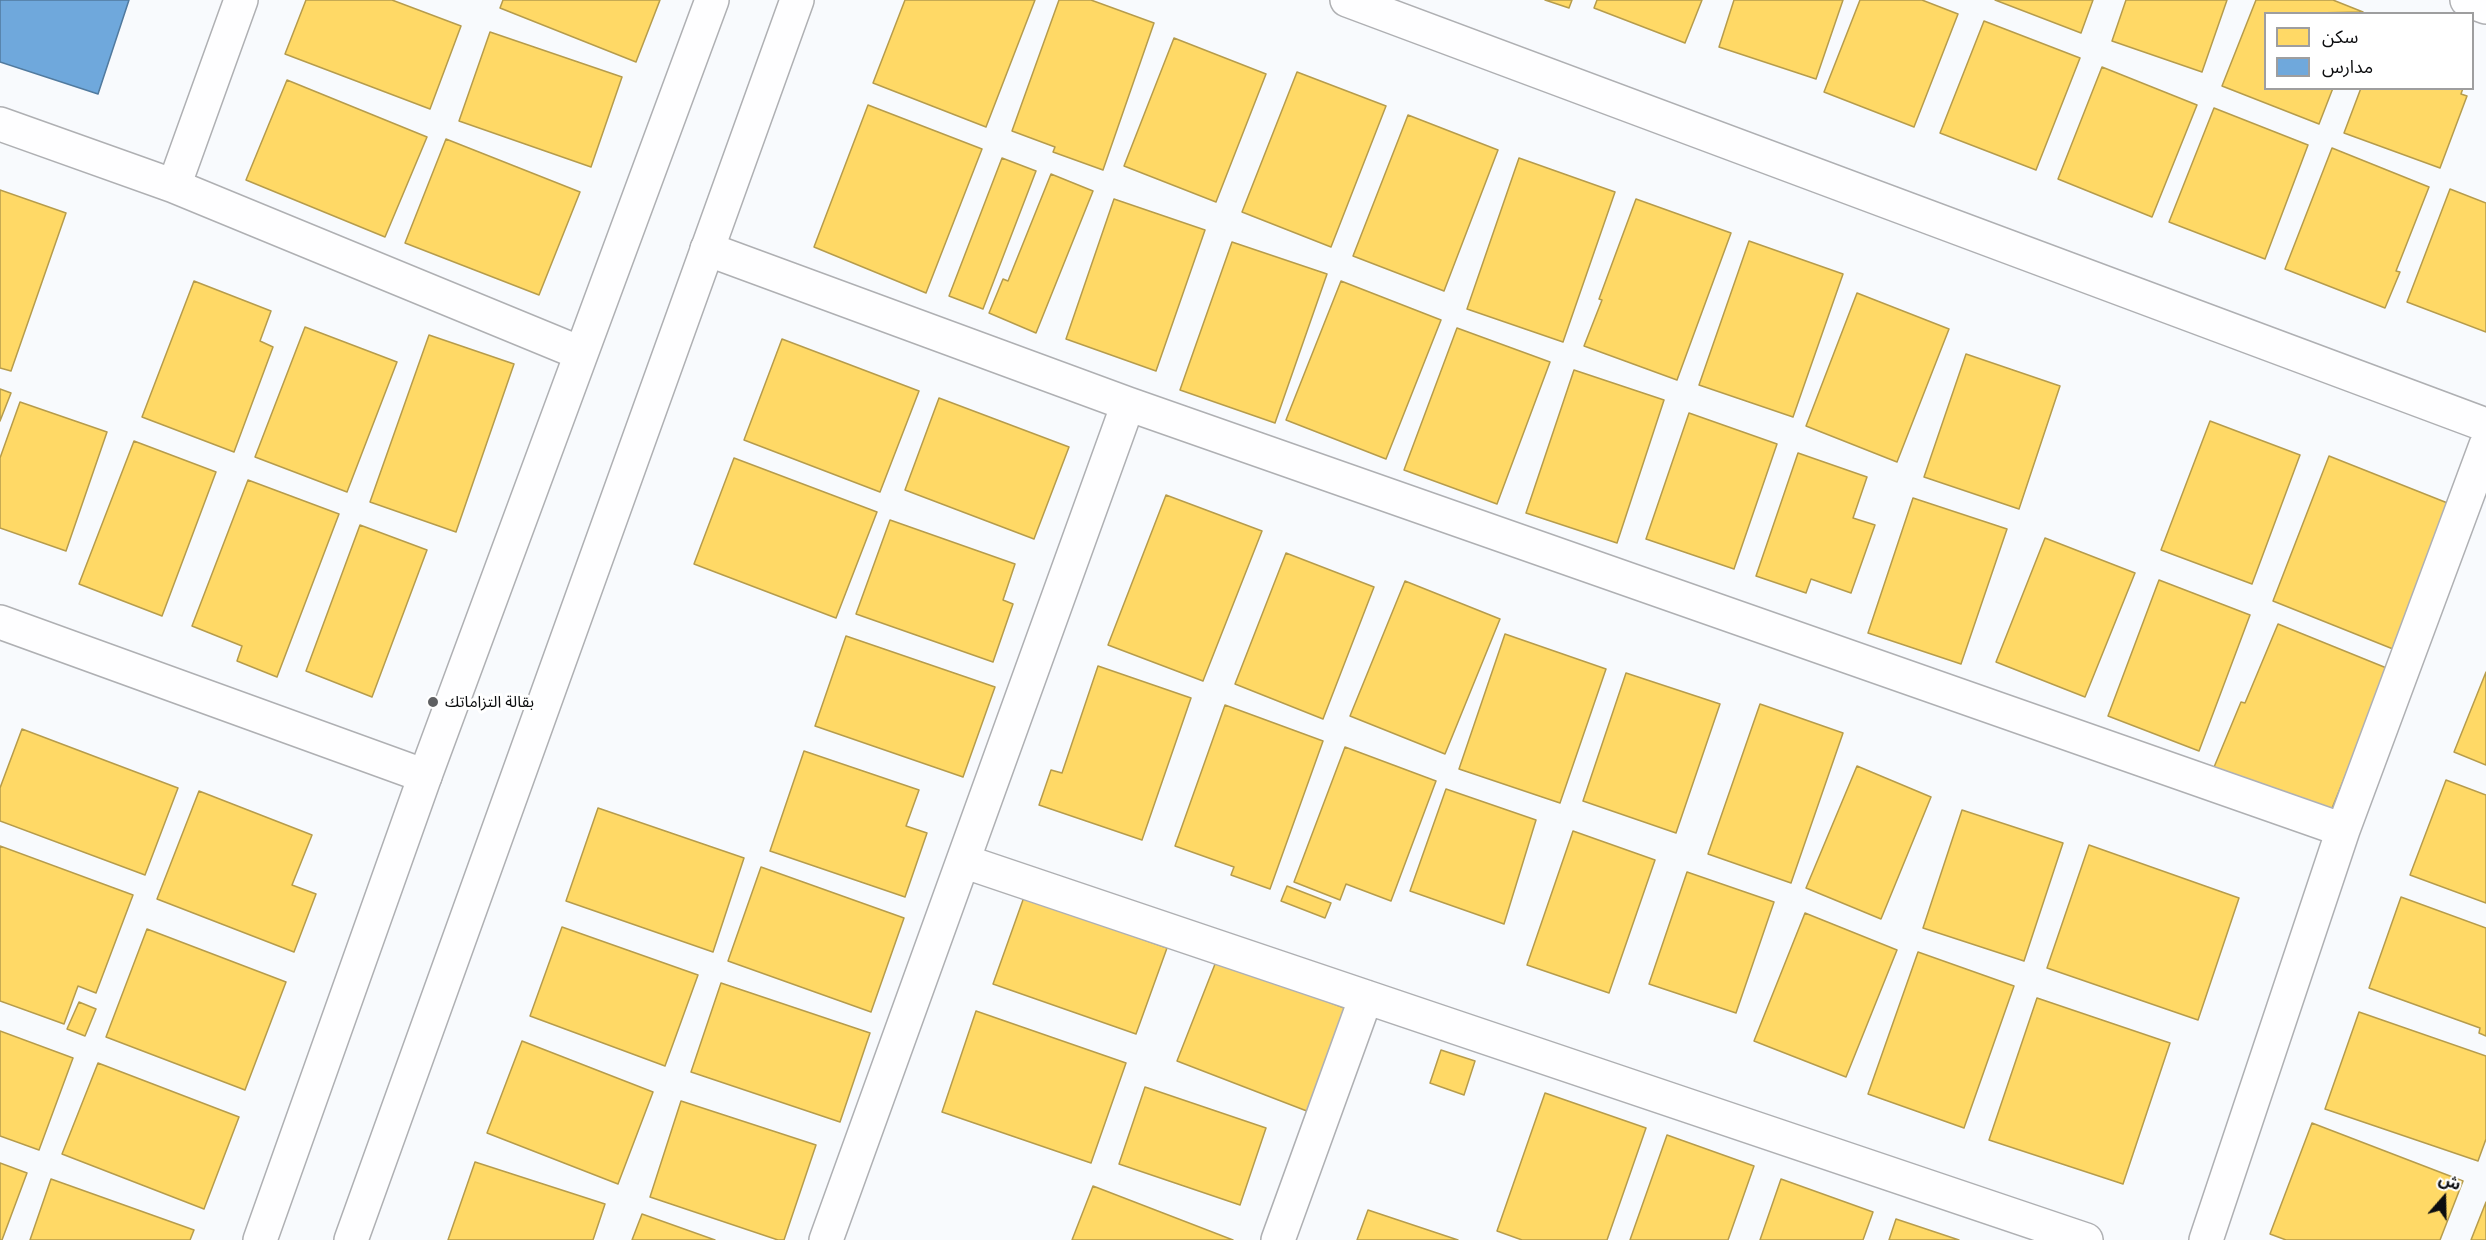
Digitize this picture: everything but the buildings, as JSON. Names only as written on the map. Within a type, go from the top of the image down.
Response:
[{"type":"street","points":[[174,186],[241,0]]},
{"type":"street","points":[[260,1240],[425,776],[712,0]]},
{"type":"street","points":[[351,1240],[797,0]]},
{"type":"street","points":[[1347,0],[2486,425]]},
{"type":"street","points":[[2467,0],[2486,7]]},
{"type":"street","points":[[0,123],[174,186],[580,353]]},
{"type":"street","points":[[707,249],[1128,404],[2343,830]]},
{"type":"street","points":[[826,1240],[1128,404]]},
{"type":"street","points":[[2206,1240],[2343,830],[2486,444]]},
{"type":"street","points":[[0,622],[425,776]]},
{"type":"street","points":[[963,861],[2086,1240]]},
{"type":"street","points":[[1278,1240],[1366,997]]},
{"type":"place","name":"بقالة التزاماتك","points":[[433,702]]}]
